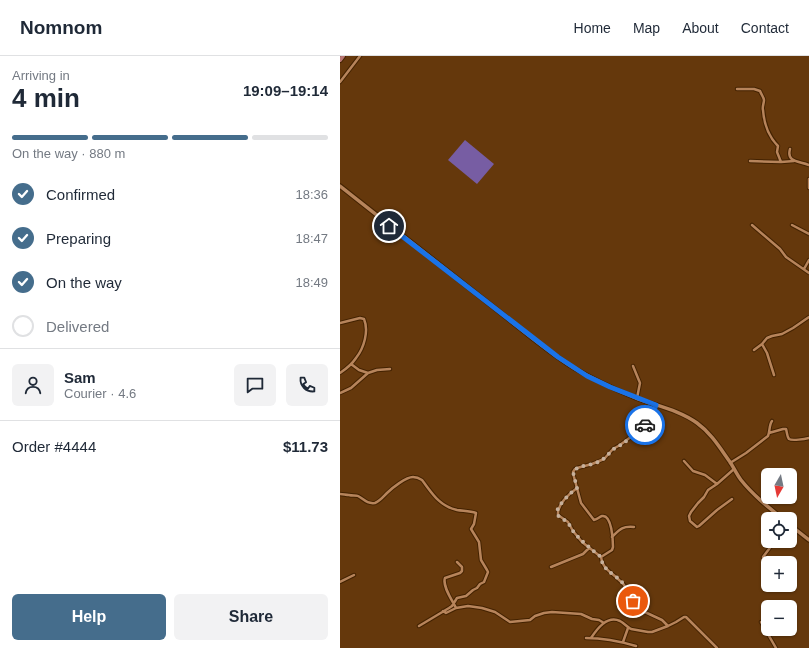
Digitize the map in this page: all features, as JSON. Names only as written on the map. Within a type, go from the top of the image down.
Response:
[{"type":"main road","points":[[340,60],[343,56]]},
{"type":"main road","points":[[340,186],[558,357],[587,376],[610,387],[678,413],[696,422],[712,437],[741,480],[752,493],[775,512]]},
{"type":"main road","points":[[797,531],[809,540]]},
{"type":"street","points":[[340,82],[360,56]]},
{"type":"street","points":[[737,90],[754,89],[760,91],[764,100],[762,106],[767,130],[778,146],[777,152],[781,162]]},
{"type":"street","points":[[790,149],[789,156],[794,161]]},
{"type":"street","points":[[750,160],[781,162],[794,161],[809,165]]},
{"type":"street","points":[[809,179],[809,188]]},
{"type":"street","points":[[752,225],[780,249],[786,257],[809,273]]},
{"type":"street","points":[[792,225],[809,234]]},
{"type":"street","points":[[804,269],[809,260]]},
{"type":"street","points":[[754,350],[767,338],[782,334],[809,317]]},
{"type":"street","points":[[340,323],[360,318],[364,319],[367,329],[356,358],[340,373]]},
{"type":"street","points":[[762,344],[767,353],[774,375]]},
{"type":"street","points":[[350,364],[359,370],[368,373]]},
{"type":"street","points":[[634,366],[640,383],[637,398]]},
{"type":"street","points":[[340,393],[351,388],[368,373],[377,370],[390,369]]},
{"type":"street","points":[[601,557],[612,550],[613,547],[610,524],[606,517],[602,516],[594,520],[580,503],[573,472],[577,468],[604,459],[613,449],[642,428],[652,415],[656,405]]},
{"type":"street","points":[[730,463],[768,436],[770,423],[772,421]]},
{"type":"street","points":[[769,433],[784,428],[786,429],[789,439],[809,438]]},
{"type":"street","points":[[684,462],[693,471],[705,475],[717,484]]},
{"type":"street","points":[[732,499],[699,526],[697,527],[690,521],[689,516],[691,512],[708,490],[734,469]]},
{"type":"street","points":[[340,494],[357,495],[371,503],[376,502],[409,478],[418,477],[440,502],[446,506],[456,510],[476,513],[474,524],[471,529],[479,542],[481,560],[488,572],[484,582],[466,596],[457,598],[449,608],[419,626]]},
{"type":"street","points":[[577,488],[559,506],[557,512],[558,515],[568,522],[582,542],[601,557],[604,566],[619,579],[631,595],[634,607],[662,620],[668,626]]},
{"type":"street","points":[[612,537],[616,532],[627,526],[634,527]]},
{"type":"street","points":[[551,567],[583,554],[590,548]]},
{"type":"street","points":[[456,608],[444,586],[444,581],[445,578],[462,571],[462,567],[457,562]]},
{"type":"street","points":[[340,582],[354,575]]},
{"type":"street","points":[[443,611],[446,613],[456,608],[468,606],[488,609],[510,622],[530,620],[535,616],[552,612],[580,614],[592,620],[604,622]]},
{"type":"street","points":[[591,638],[604,622],[614,619],[619,620],[628,628],[650,632],[668,626],[686,617],[717,648]]},
{"type":"street","points":[[623,642],[628,628]]},
{"type":"street","points":[[769,636],[776,648]]},
{"type":"street","points":[[586,638],[603,638],[636,646]]},
{"type":"shaded area","points":[[465,140],[494,164],[477,184],[448,160]]},
{"type":"way so far","points":[[633,601],[631,595],[619,579],[602,564],[601,557],[582,542],[568,522],[560,517],[557,512],[559,506],[577,488],[573,472],[575,469],[599,462],[604,459],[613,449],[645,425]]},
{"type":"route","points":[[389,226],[572,367],[610,387],[656,405],[652,415],[645,425]]}]
